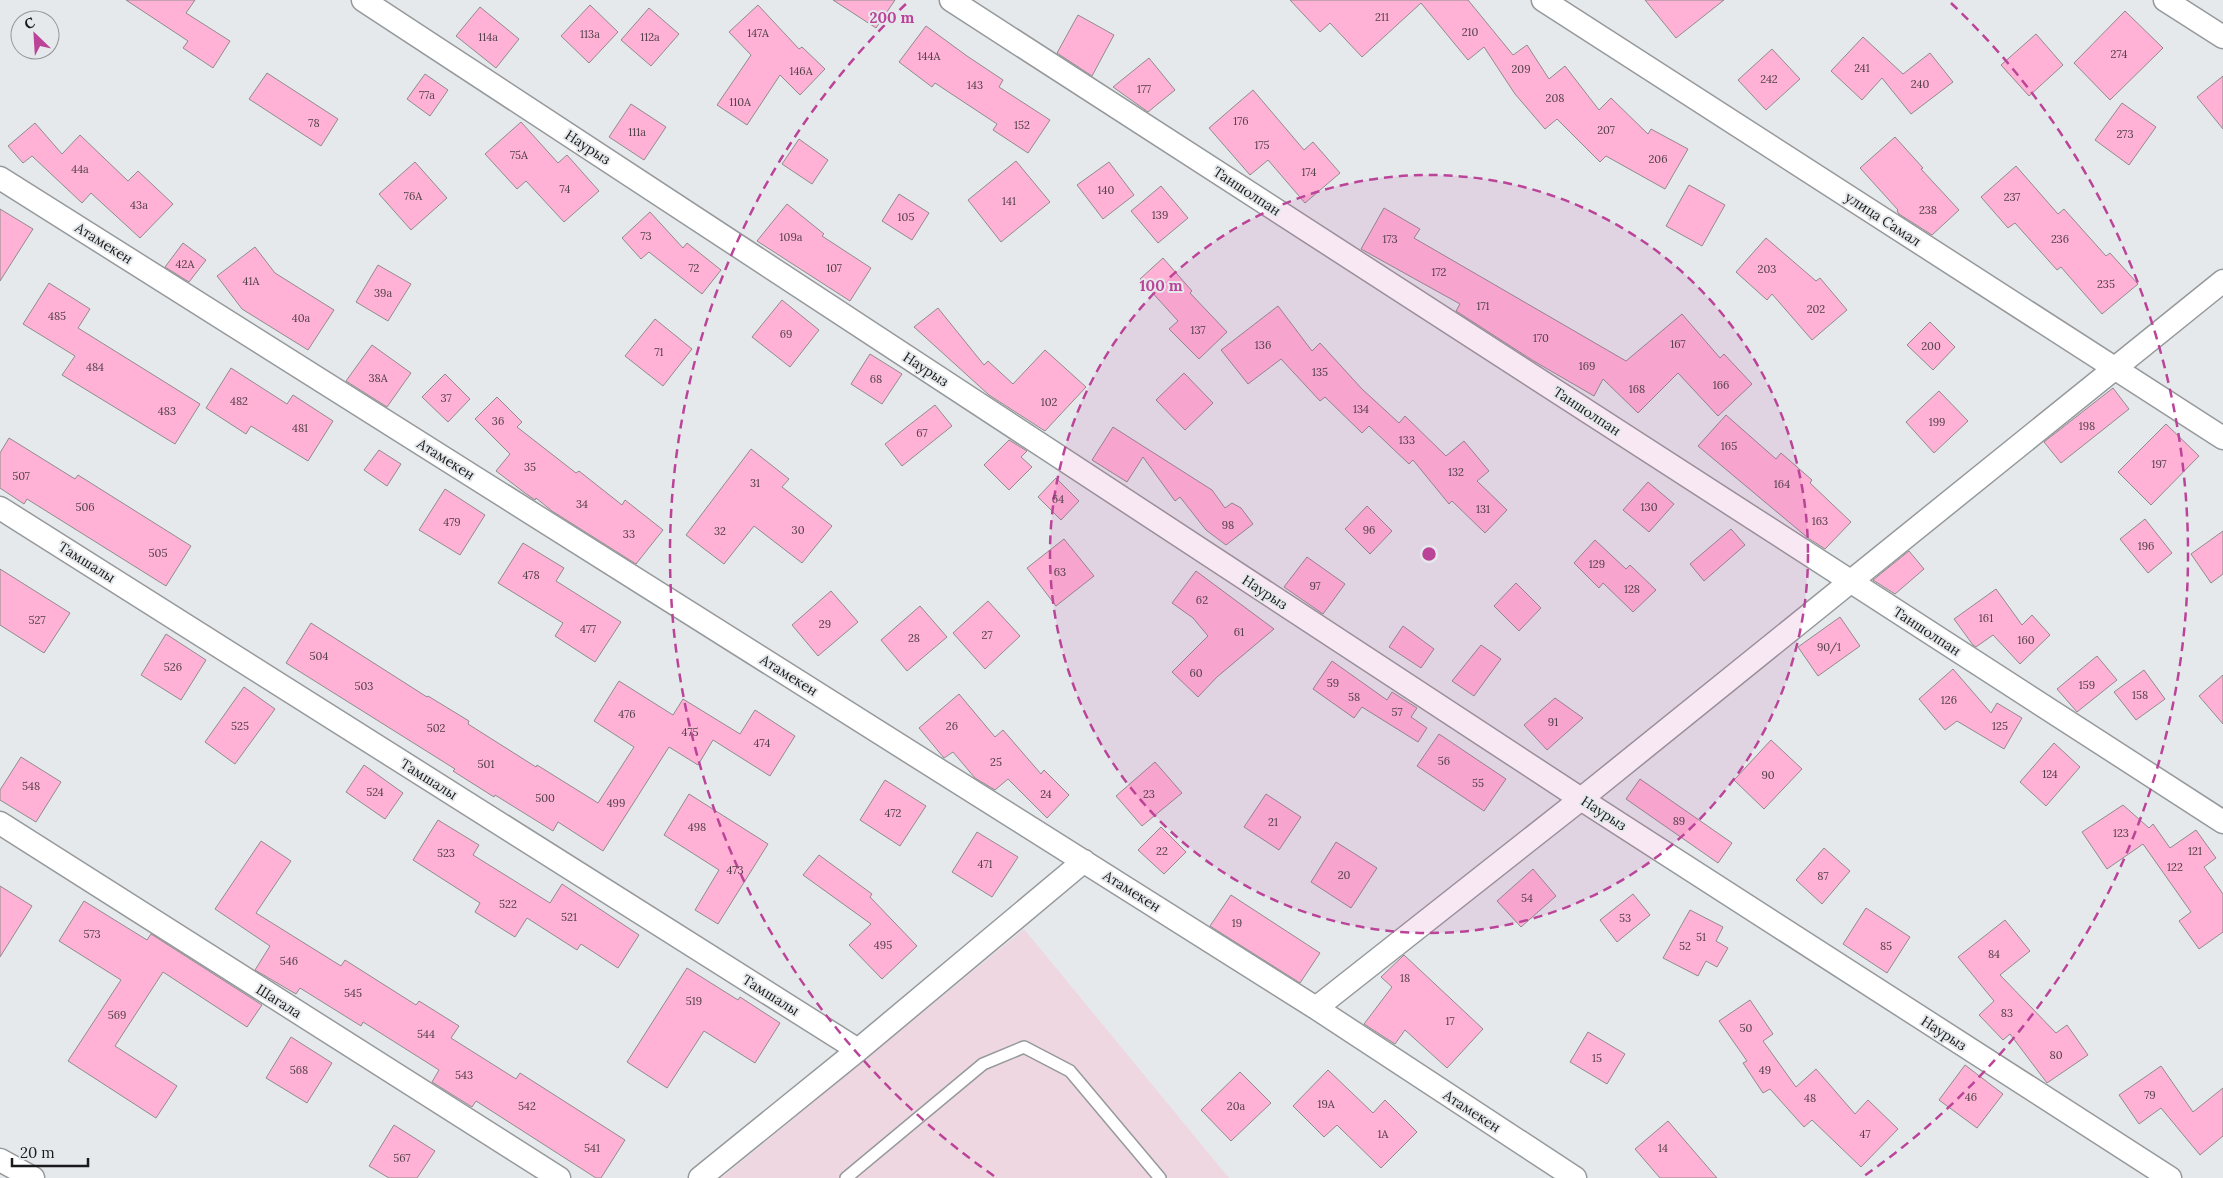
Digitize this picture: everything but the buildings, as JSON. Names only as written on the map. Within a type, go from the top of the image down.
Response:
[{"type":"street","name":"Наурыз","points":[[363,0],[1582,799],[2170,1178]]},
{"type":"street","name":"Таншолпан","points":[[951,0],[2223,822]]},
{"type":"street","name":"улица Самал","points":[[1543,0],[2223,438]]},
{"type":"street","points":[[2165,0],[2223,37]]},
{"type":"street","name":"Атамекен","points":[[0,178],[1316,1008],[1575,1178]]},
{"type":"street","points":[[1316,1008],[1582,799],[2223,281]]},
{"type":"street","name":"Тамшалы","points":[[0,508],[858,1050]]},
{"type":"street","name":"Шагала","points":[[0,823],[559,1178]]},
{"type":"street","points":[[700,1178],[858,1050],[1084,861]]},
{"type":"street","points":[[0,1160],[33,1178]]},
{"type":"lane","points":[[846,1178],[983,1064],[1024,1047],[1070,1071],[1160,1178]]},
{"type":"shaded area","points":[[1024,929],[1229,1178],[721,1178]]}]
